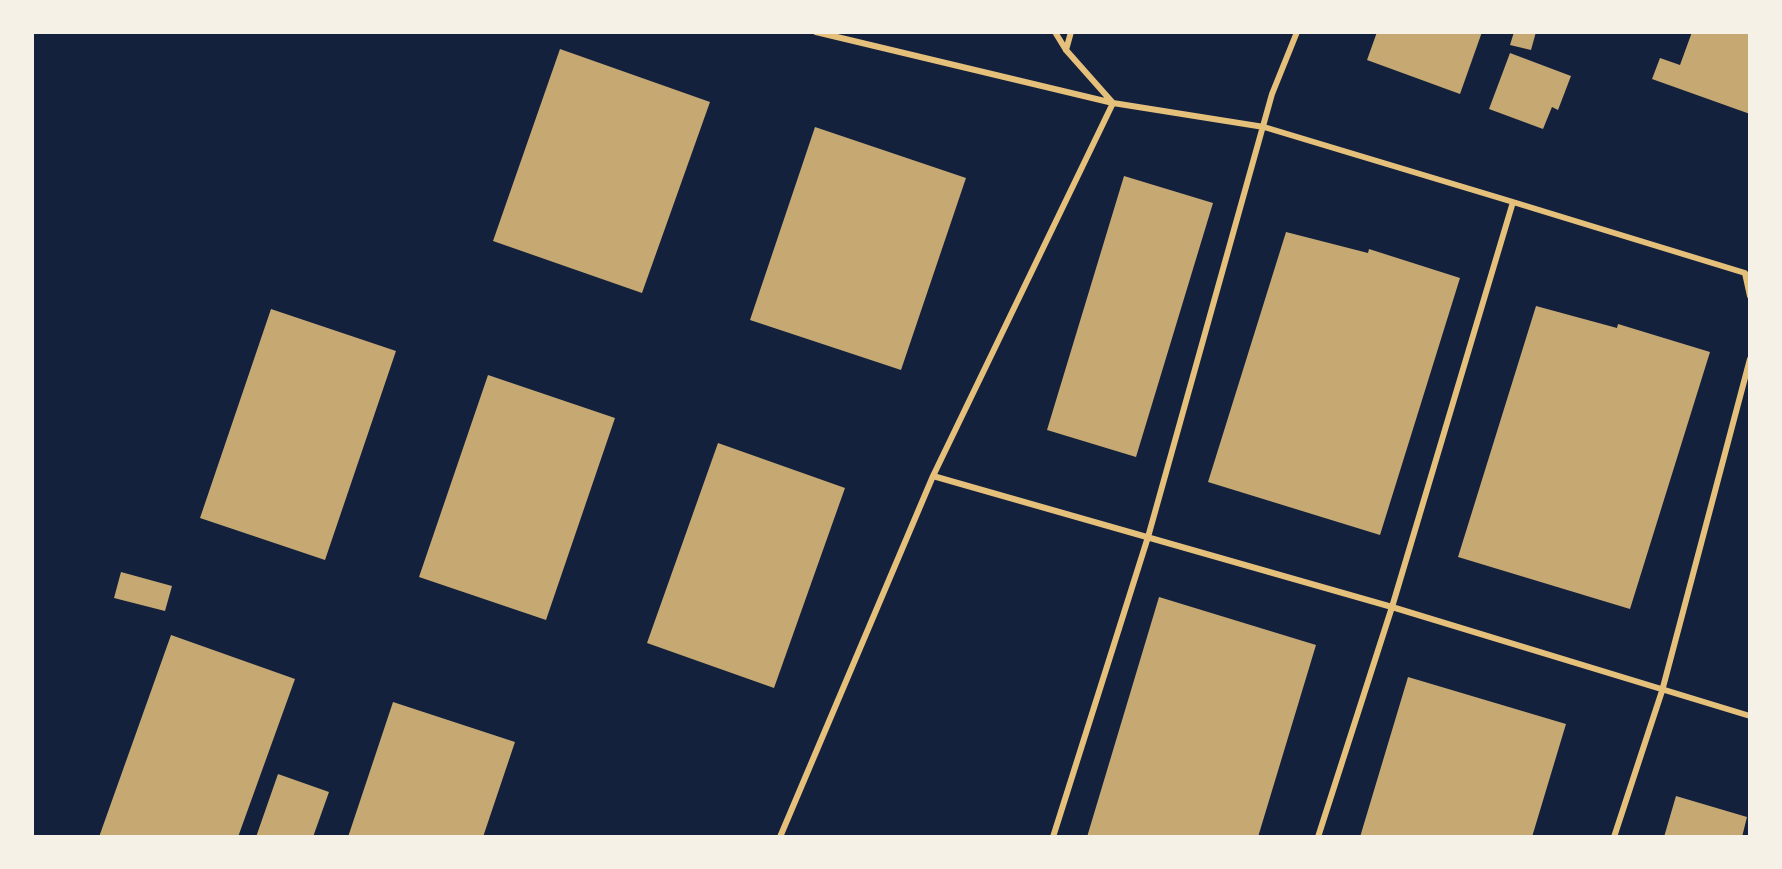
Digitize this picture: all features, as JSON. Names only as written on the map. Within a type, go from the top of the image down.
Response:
[{"type":"lane","points":[[816,32],[1113,103],[1264,127],[1745,273],[1750,296]]},
{"type":"lane","points":[[1055,32],[1066,50],[1113,103]]},
{"type":"lane","points":[[1066,50],[1071,32]]},
{"type":"lane","points":[[1053,837],[1148,537],[1272,94],[1297,32]]},
{"type":"lane","points":[[780,837],[933,476],[1113,103]]},
{"type":"lane","points":[[1318,837],[1392,607],[1513,202]]},
{"type":"lane","points":[[1614,837],[1662,691],[1750,359]]},
{"type":"lane","points":[[933,476],[1392,607],[1750,716]]},
{"type":"building","points":[[1377,32],[1482,32],[1460,94],[1367,60]]},
{"type":"building","points":[[1514,32],[1536,32],[1531,50],[1510,45]]},
{"type":"building","points":[[1692,32],[1750,32],[1750,114],[1652,79],[1660,58],[1680,65]]},
{"type":"building","points":[[560,49],[710,102],[642,293],[493,241]]},
{"type":"building","points":[[1510,53],[1571,76],[1558,110],[1552,107],[1543,129],[1489,109]]},
{"type":"building","points":[[815,127],[966,178],[901,370],[750,320]]},
{"type":"building","points":[[1124,176],[1213,203],[1136,457],[1047,430]]},
{"type":"building","points":[[1286,232],[1368,253],[1369,249],[1460,278],[1380,535],[1208,482]]},
{"type":"building","points":[[1536,306],[1617,328],[1618,324],[1710,352],[1630,609],[1458,557]]},
{"type":"building","points":[[271,309],[396,351],[325,560],[200,518]]},
{"type":"building","points":[[488,375],[615,418],[546,620],[419,577]]},
{"type":"building","points":[[718,443],[845,488],[774,688],[647,643]]},
{"type":"building","points":[[121,572],[172,586],[165,611],[114,598]]},
{"type":"building","points":[[1159,597],[1316,645],[1258,837],[1087,837]]},
{"type":"building","points":[[171,635],[295,679],[238,837],[99,837]]},
{"type":"building","points":[[1408,677],[1566,724],[1532,837],[1360,837]]},
{"type":"building","points":[[393,702],[515,742],[483,837],[348,837]]},
{"type":"building","points":[[278,774],[329,792],[313,837],[256,837]]},
{"type":"building","points":[[1676,796],[1747,817],[1742,837],[1664,837]]}]
